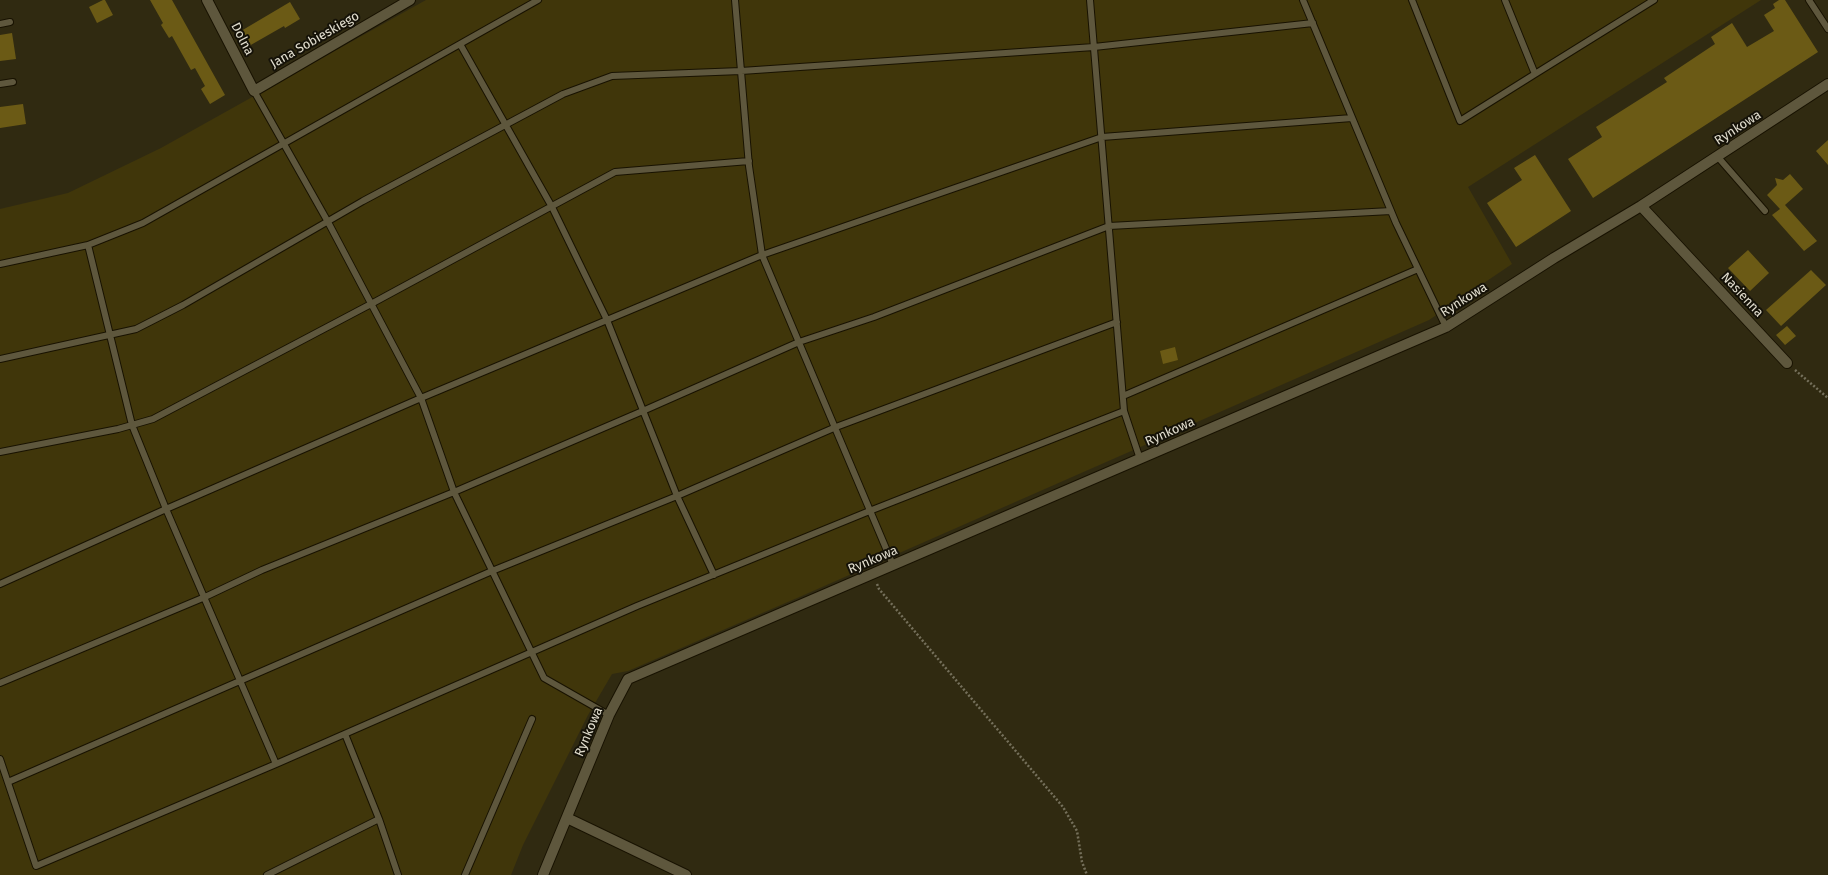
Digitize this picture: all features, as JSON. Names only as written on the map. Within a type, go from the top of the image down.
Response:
[{"type":"street","name":"Dolna","points":[[207,0],[254,91]]},
{"type":"street","name":"Jana Sobieskiego","points":[[254,91],[410,0]]},
{"type":"street","name":"Rynkowa","points":[[543,875],[610,715],[628,678],[1140,460],[1446,327],[1554,258],[1641,206],[1828,84]]},
{"type":"street","name":"Nasienna","points":[[1641,206],[1787,363]]},
{"type":"street","points":[[567,818],[686,875]]},
{"type":"lane","points":[[0,264],[88,245],[143,223],[538,0]]},
{"type":"lane","points":[[735,0],[749,161],[762,255],[872,510],[893,565]]},
{"type":"lane","points":[[1090,0],[1124,411],[1140,460]]},
{"type":"lane","points":[[1303,0],[1391,211],[1446,327]]},
{"type":"lane","points":[[1412,0],[1460,122],[1654,0]]},
{"type":"lane","points":[[1505,0],[1535,74]]},
{"type":"lane","points":[[1809,0],[1828,29]]},
{"type":"lane","points":[[0,24],[10,22]]},
{"type":"lane","points":[[0,358],[136,329],[176,308],[363,201],[504,125],[563,94],[612,76],[741,71],[1094,47],[1313,23]]},
{"type":"lane","points":[[460,44],[504,125],[552,207],[607,320],[645,410],[677,496],[714,575]]},
{"type":"lane","points":[[0,84],[13,82]]},
{"type":"lane","points":[[254,91],[328,222],[421,398],[454,492],[544,678],[610,715]]},
{"type":"lane","points":[[0,584],[166,509],[421,398],[762,255],[1102,137],[1352,118]]},
{"type":"lane","points":[[1717,156],[1766,211]]},
{"type":"lane","points":[[0,452],[132,425],[153,419],[371,304],[615,172],[749,161]]},
{"type":"lane","points":[[0,683],[205,597],[262,570],[454,492],[799,342],[874,317],[1109,226],[1391,211]]},
{"type":"lane","points":[[88,245],[132,425],[166,509],[276,764]]},
{"type":"lane","points":[[1123,396],[1418,269]]},
{"type":"lane","points":[[8,782],[492,571],[677,496],[836,427],[1117,322]]},
{"type":"lane","points":[[0,759],[36,866],[276,764],[637,606],[872,510],[1124,411]]},
{"type":"lane","points":[[465,875],[532,719]]},
{"type":"lane","points":[[345,734],[379,819],[398,875]]},
{"type":"lane","points":[[267,875],[379,819]]},
{"type":"path","points":[[1787,363],[1828,398]]},
{"type":"path","points":[[873,573],[879,589],[1063,807],[1078,831],[1082,862],[1087,875]]},
{"type":"shaded area","points":[[426,0],[1761,0],[1468,187],[1512,264],[1429,320],[797,598],[628,671],[612,674],[588,715],[523,845],[511,875],[0,875],[0,209],[68,193],[161,148]]},
{"type":"building","points":[[105,0],[113,15],[97,23],[89,7]]},
{"type":"building","points":[[150,0],[172,0],[225,95],[210,104],[201,89],[205,86],[195,68],[191,70],[172,36],[169,38],[161,25],[163,23]]},
{"type":"building","points":[[1779,0],[1785,0],[1818,52],[1593,198],[1568,159],[1602,137],[1596,127],[1667,82],[1664,78],[1715,44],[1711,37],[1732,23],[1747,47],[1774,31],[1764,15],[1775,8],[1773,4]]},
{"type":"building","points":[[290,2],[300,19],[285,28],[284,26],[249,46],[241,31]]},
{"type":"building","points":[[12,33],[16,59],[0,61],[0,35]]},
{"type":"building","points":[[23,104],[26,124],[0,128],[0,107]]},
{"type":"building","points":[[1828,140],[1828,165],[1816,151]]},
{"type":"building","points":[[1535,155],[1571,211],[1516,247],[1487,203],[1522,180],[1514,168]]},
{"type":"building","points":[[1790,174],[1803,189],[1785,205],[1817,241],[1804,251],[1772,215],[1780,209],[1767,195],[1777,185],[1775,178],[1783,180]]},
{"type":"building","points":[[1748,250],[1769,273],[1750,291],[1728,268]]},
{"type":"building","points":[[1811,270],[1826,285],[1781,326],[1766,310]]},
{"type":"building","points":[[1787,326],[1796,336],[1785,345],[1776,335]]},
{"type":"building","points":[[1175,347],[1178,360],[1163,364],[1160,351]]}]
